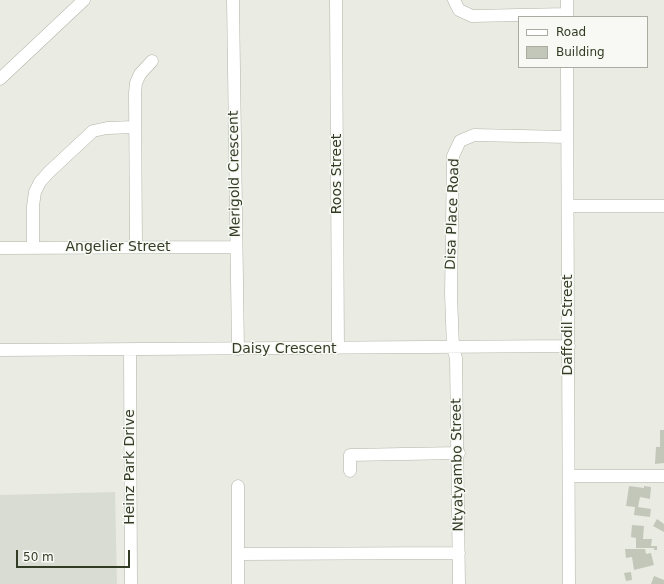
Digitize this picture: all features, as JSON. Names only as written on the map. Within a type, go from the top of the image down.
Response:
[{"type":"street","points":[[0,79],[84,0]]},
{"type":"street","name":"Merigold Crescent","points":[[233,0],[238,349]]},
{"type":"street","name":"Roos Street","points":[[336,0],[338,348]]},
{"type":"street","points":[[454,0],[459,10],[472,16],[567,15],[567,0]]},
{"type":"street","points":[[136,246],[134,127],[136,83],[144,68],[152,61]]},
{"type":"street","name":"Daffodil Street","points":[[567,68],[569,584]]},
{"type":"street","points":[[33,248],[35,192],[40,182],[94,131],[107,128],[134,127]]},
{"type":"street","name":"Disa Place Road","points":[[453,348],[451,294],[454,156],[460,141],[474,135],[567,137]]},
{"type":"street","points":[[568,206],[664,206]]},
{"type":"street","name":"Angelier Street","points":[[0,248],[136,246],[236,247]]},
{"type":"street","name":"Daisy Crescent","points":[[0,350],[569,346]]},
{"type":"street","name":"Ntyatyambo Street","points":[[453,348],[456,358],[459,584]]},
{"type":"street","name":"Heinz Park Drive","points":[[130,350],[131,584]]},
{"type":"street","points":[[350,471],[350,455],[458,453]]},
{"type":"street","points":[[569,476],[664,476]]},
{"type":"street","points":[[238,486],[238,584]]},
{"type":"street","points":[[238,554],[459,553]]},
{"type":"shaded area","points":[[115,492],[117,584],[0,584],[0,495]]},
{"type":"building","points":[[660,430],[664,430],[664,463],[655,464],[656,447],[660,447]]},
{"type":"building","points":[[629,486],[644,488],[644,486],[651,487],[650,499],[640,497],[638,507],[651,509],[650,517],[634,515],[635,507],[626,506]]},
{"type":"building","points":[[657,519],[664,524],[664,532],[653,526]]},
{"type":"building","points":[[632,525],[644,526],[643,539],[652,539],[651,546],[657,546],[657,550],[654,550],[654,548],[636,548],[636,538],[631,537]]},
{"type":"building","points":[[625,549],[645,549],[646,554],[651,553],[654,565],[634,570],[632,557],[626,558]]},
{"type":"building","points":[[631,572],[632,580],[626,581],[624,573]]},
{"type":"building","points":[[654,576],[664,580],[664,584],[651,584]]}]
